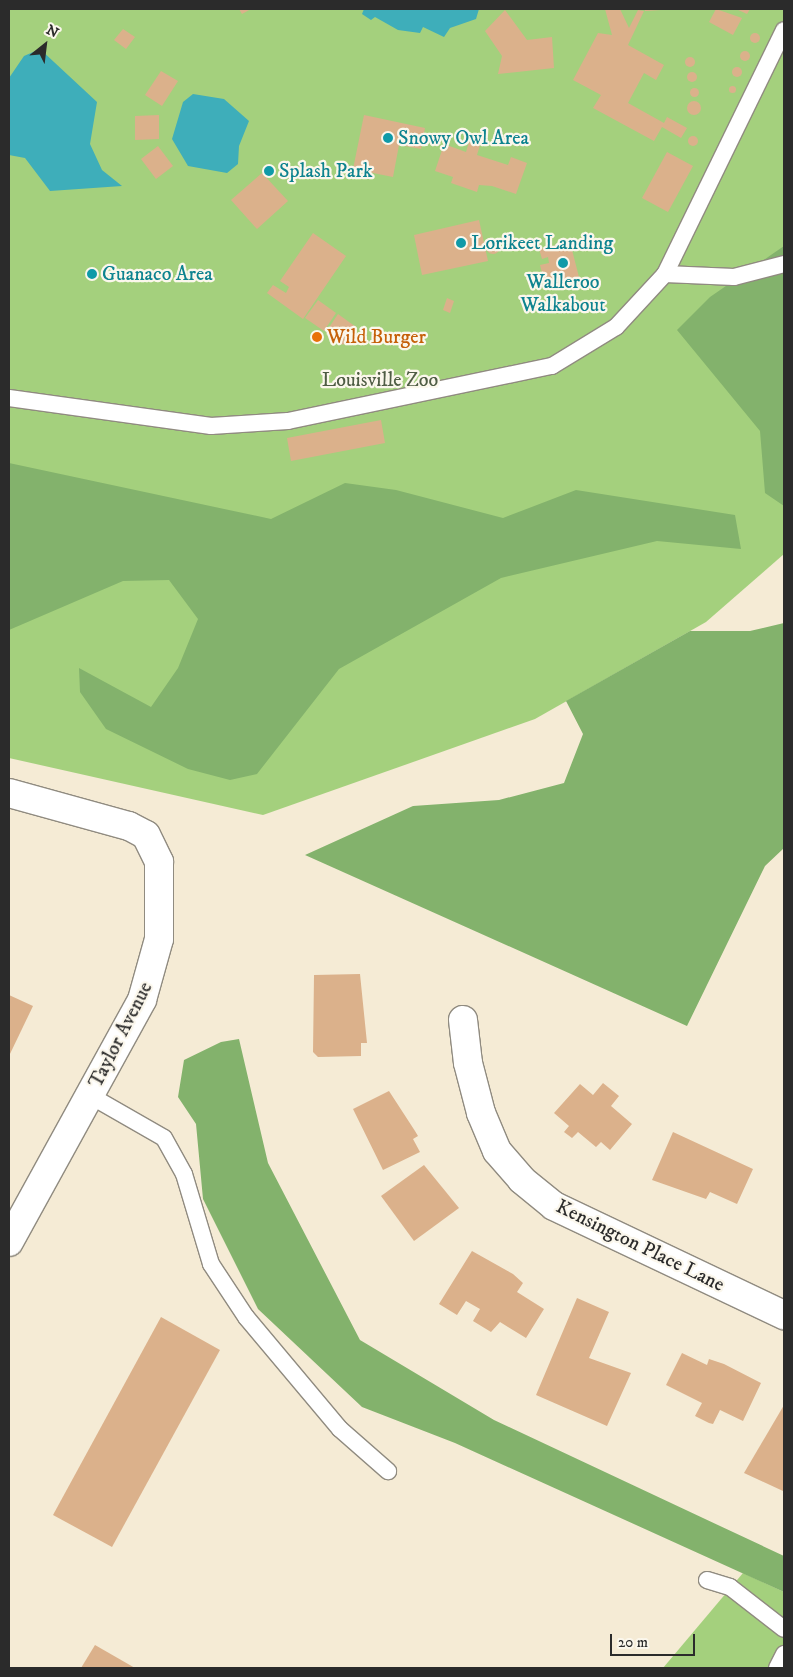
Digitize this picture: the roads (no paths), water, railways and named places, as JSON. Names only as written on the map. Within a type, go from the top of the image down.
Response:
[{"type":"street","name":"Taylor Avenue","points":[[9,793],[129,826],[146,835],[159,862],[159,939],[153,971],[89,1095],[9,1242]]},
{"type":"street","name":"Kensington Place Lane","points":[[463,1020],[481,1113],[497,1151],[522,1180],[554,1206],[784,1315]]},
{"type":"lane","points":[[9,398],[211,426],[288,420],[452,390],[552,366],[588,348],[616,327],[666,274],[784,30]]},
{"type":"lane","points":[[666,274],[734,277],[784,264]]},
{"type":"lane","points":[[89,1095],[164,1138],[184,1174],[210,1264],[246,1317],[340,1429],[388,1471]]},
{"type":"lane","points":[[707,1580],[730,1587],[784,1629]]},
{"type":"lane","points":[[777,1668],[784,1654]]},
{"type":"water","points":[[364,9],[479,9],[476,19],[450,28],[444,37],[423,27],[420,33],[398,30],[375,17],[371,20],[362,14]]},
{"type":"water","points":[[40,49],[97,102],[90,144],[102,170],[122,186],[50,191],[25,158],[9,155],[9,78],[24,56]]},
{"type":"water","points":[[193,94],[224,99],[249,121],[239,146],[238,164],[227,173],[188,166],[172,139],[183,102]]},
{"type":"place","name":"Snowy Owl Area","points":[[388,138]]},
{"type":"place","name":"Splash Park","points":[[269,171]]},
{"type":"place","name":"Lorikeet Landing","points":[[461,243]]},
{"type":"place","name":"Walleroo Walkabout","points":[[563,263]]},
{"type":"place","name":"Guanaco Area","points":[[92,274]]},
{"type":"place","name":"Wild Burger","points":[[317,337]]},
{"type":"park label","name":"Louisville Zoo","points":[[380,380]]}]
